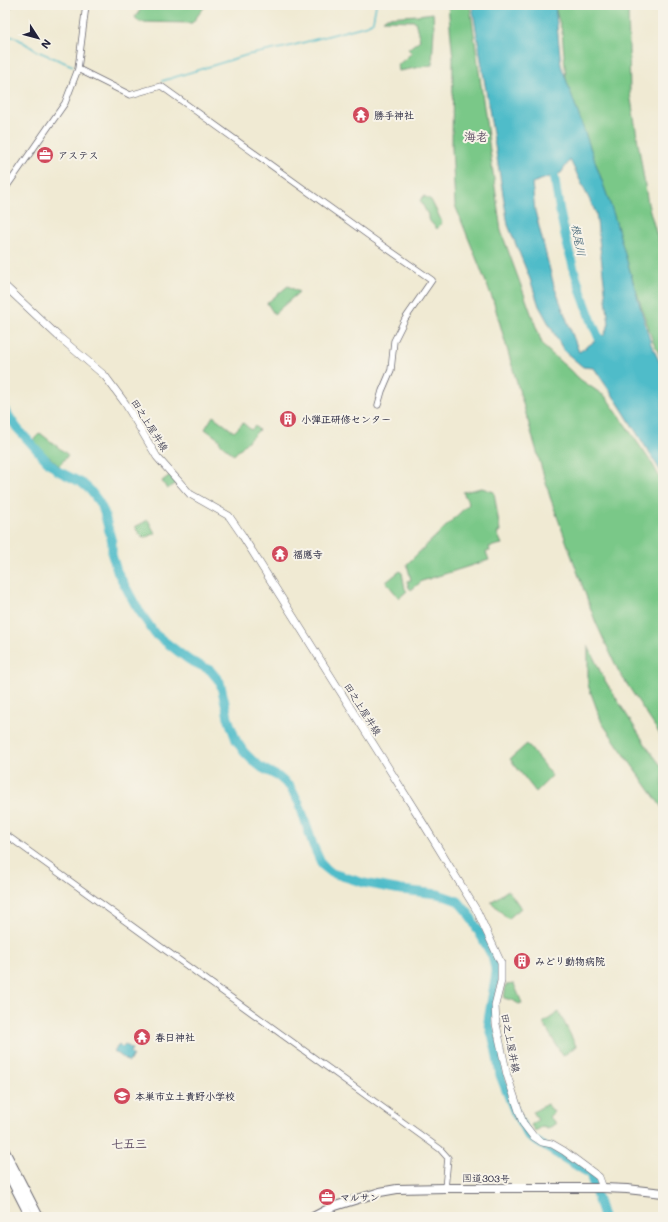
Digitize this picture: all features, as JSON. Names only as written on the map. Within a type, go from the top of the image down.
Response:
[{"type":"highway","points":[[5,1151],[39,1217]]},
{"type":"highway","points":[[5,1168],[30,1217]]},
{"type":"highway","name":"国道303号","points":[[314,1217],[332,1207],[380,1192],[397,1189],[603,1188],[663,1193]]},
{"type":"main road","name":"田之上屋井線","points":[[5,286],[58,336],[105,376],[125,403],[157,457],[190,494],[229,516],[242,535],[423,823],[477,912],[489,937],[501,963],[501,981],[495,1005],[496,1024],[507,1075],[524,1123],[533,1136],[542,1142],[552,1144],[599,1177],[603,1188]]},
{"type":"street","points":[[5,189],[65,104],[78,69],[86,5]]},
{"type":"street","points":[[78,69],[130,95],[161,86],[432,280],[405,319],[394,341],[391,370],[378,405]]},
{"type":"street","points":[[5,834],[440,1150],[448,1158],[445,1188]]},
{"type":"green space","points":[[144,5],[206,5],[192,23],[139,22],[135,17]]},
{"type":"green space","points":[[448,5],[470,5],[501,231],[543,346],[581,380],[606,397],[653,465],[663,484],[663,739],[619,672],[596,623],[550,497],[493,300],[455,205],[452,147],[453,59]]},
{"type":"green space","points":[[554,5],[628,5],[630,93],[648,204],[663,257],[663,361],[653,342],[612,217],[568,102],[562,31]]},
{"type":"green space","points":[[433,13],[434,29],[432,65],[399,71],[398,65],[412,53],[408,49],[420,40],[415,21],[383,20],[387,17]]},
{"type":"green space","points":[[424,196],[431,200],[442,222],[437,229],[428,219],[428,215],[420,200]]},
{"type":"green space","points":[[288,286],[299,292],[274,314],[267,303]]},
{"type":"green space","points":[[213,416],[234,432],[243,423],[251,430],[255,426],[259,430],[234,455],[219,442],[220,440],[205,429]]},
{"type":"green space","points":[[40,433],[68,455],[59,466],[32,441]]},
{"type":"green space","points":[[170,475],[177,483],[167,489],[162,481]]},
{"type":"green space","points":[[482,488],[494,492],[500,531],[497,533],[502,544],[489,547],[490,551],[486,552],[489,560],[422,581],[411,590],[407,581],[411,580],[407,564],[469,504],[463,492]]},
{"type":"green space","points":[[148,520],[155,533],[145,538],[140,535],[135,527]]},
{"type":"green space","points":[[400,571],[402,573],[405,589],[407,591],[399,598],[386,582]]},
{"type":"green space","points":[[588,646],[604,679],[649,750],[663,768],[663,809],[602,723],[588,685]]},
{"type":"green space","points":[[527,744],[552,776],[536,792],[510,759]]},
{"type":"green space","points":[[508,890],[521,908],[508,919],[491,902]]},
{"type":"green space","points":[[514,984],[522,1003],[519,1004],[504,998],[506,985]]},
{"type":"green space","points":[[559,1012],[576,1046],[563,1056],[543,1023]]},
{"type":"green space","points":[[547,1104],[554,1112],[549,1117],[556,1123],[548,1129],[542,1127],[535,1131],[531,1125],[538,1120],[533,1112]]},
{"type":"water","points":[[472,5],[555,5],[561,65],[613,212],[651,344],[663,369],[663,475],[620,406],[594,368],[583,367],[564,351],[539,306],[530,279],[508,225]],"holes":[[[570,160],[596,213],[609,324],[604,335],[579,352],[554,286],[535,211],[532,183],[561,173]]]},
{"type":"water","points":[[125,1044],[132,1049],[130,1052],[133,1055],[129,1062],[114,1051],[119,1045],[122,1047]]},
{"type":"waterway","points":[[162,81],[247,55],[287,47],[368,25],[373,21],[376,5]]},
{"type":"waterway","points":[[5,36],[15,37],[37,51],[73,66]]},
{"type":"waterway","name":"根尾川","points":[[553,165],[560,212],[571,258],[585,304],[603,348]]},
{"type":"waterway","points":[[5,410],[17,428],[47,461],[58,471],[82,483],[90,490],[99,502],[104,512],[112,542],[112,555],[117,571],[136,606],[155,634],[189,660],[210,670],[220,682],[228,718],[236,740],[244,752],[252,760],[262,768],[279,777],[290,787],[299,803],[313,845],[322,865],[332,873],[364,883],[401,890],[438,894],[458,901],[469,914],[492,956],[496,973],[488,1021],[495,1046],[500,1075],[515,1113],[529,1137],[590,1174],[603,1217]]},
{"type":"place","name":"勝手神社","points":[[361,115]]},
{"type":"place","name":"アステス","points":[[45,155]]},
{"type":"place","name":"小弾正研修センター","points":[[288,419]]},
{"type":"place","name":"福應寺","points":[[280,554]]},
{"type":"place","name":"みどり動物病院","points":[[522,961]]},
{"type":"place","name":"春日神社","points":[[142,1037]]},
{"type":"place","name":"本巣市立土貴野小学校","points":[[122,1096]]},
{"type":"place","name":"マルサン","points":[[327,1197]]},
{"type":"district","name":"海老","points":[[476,136]]},
{"type":"district","name":"七五三","points":[[129,1143]]}]
